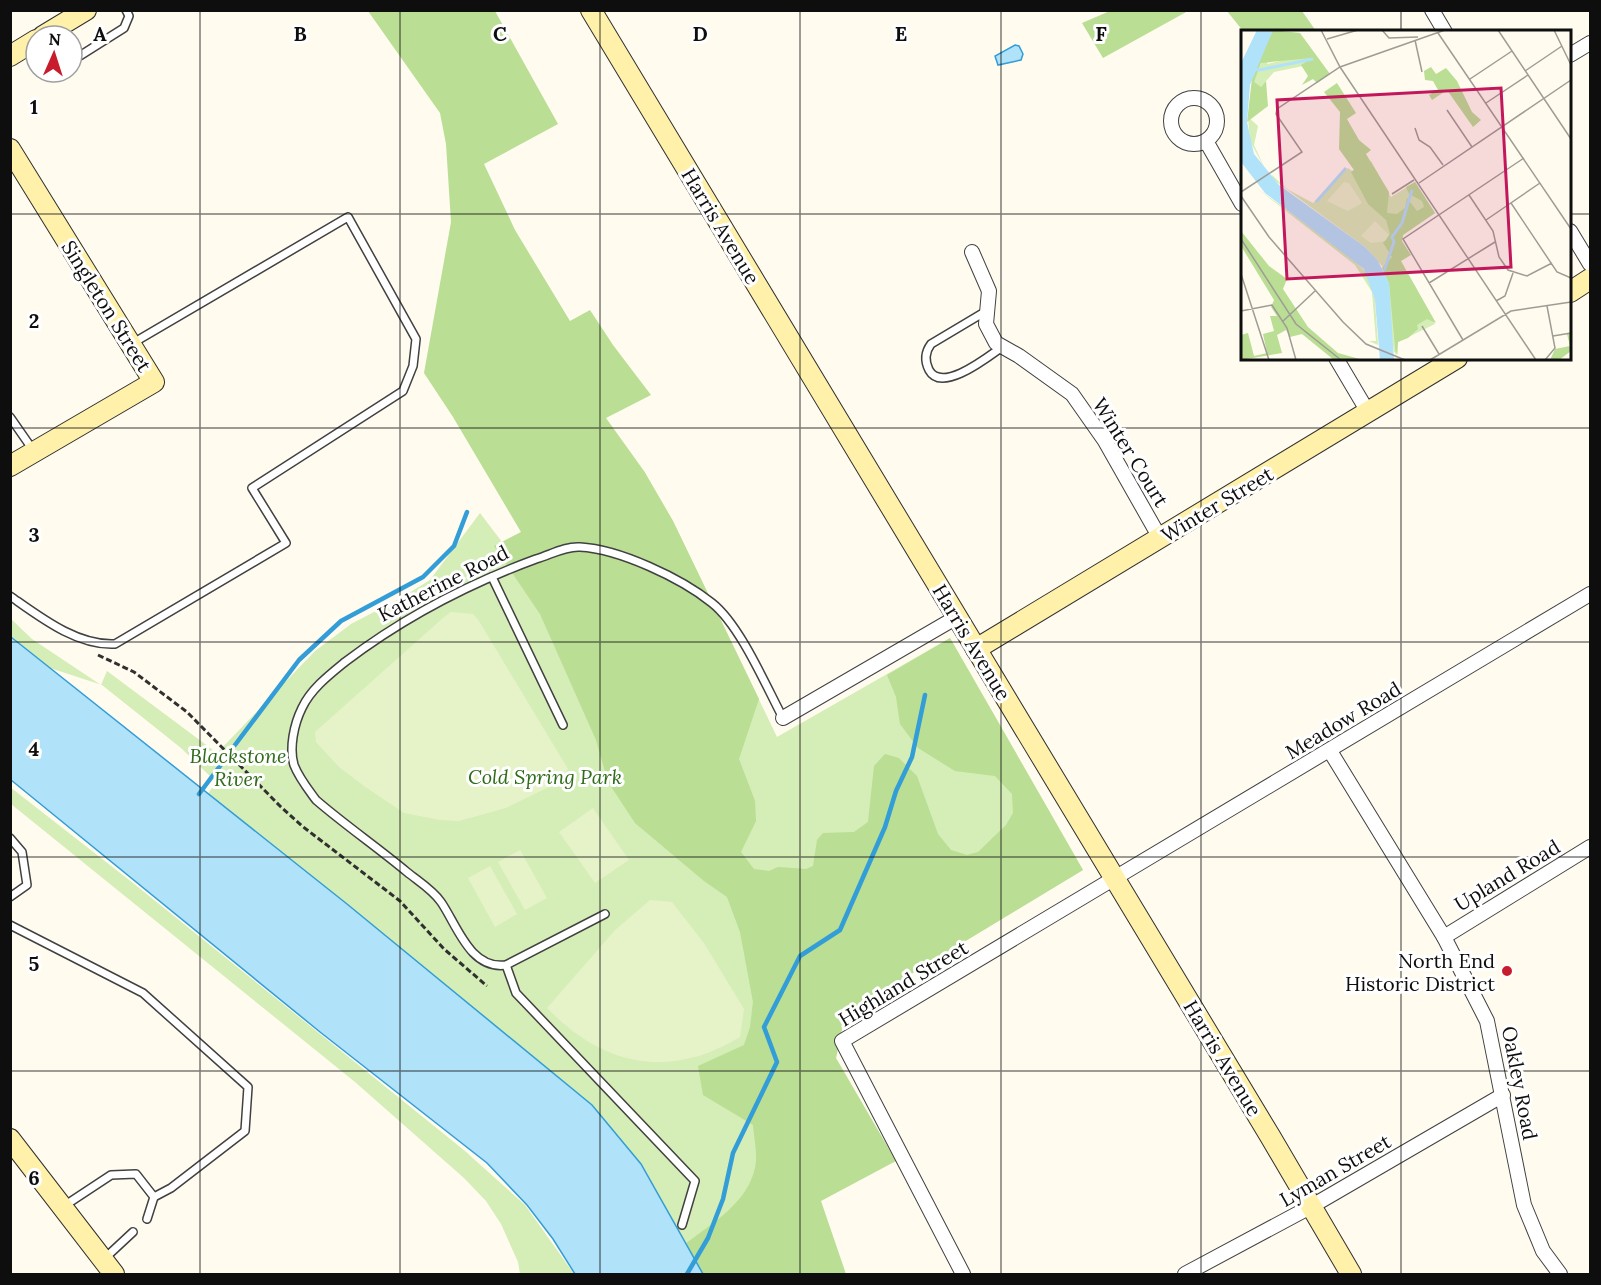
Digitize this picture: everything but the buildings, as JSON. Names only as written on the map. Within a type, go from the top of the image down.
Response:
[{"type":"main road","points":[[65,24],[86,10]]},
{"type":"main road","name":"Harris Avenue","points":[[591,10],[1312,1206],[1351,1275]]},
{"type":"main road","points":[[10,56],[24,48]]},
{"type":"main road","name":"Singleton Street","points":[[10,149],[154,382],[10,466]]},
{"type":"main road","points":[[1571,291],[1590,279]]},
{"type":"main road","name":"Winter Street","points":[[976,649],[1454,360]]},
{"type":"main road","points":[[10,1139],[110,1271]]},
{"type":"street","points":[[1432,10],[1444,30]]},
{"type":"street","points":[[1571,54],[1590,43]]},
{"type":"street","points":[[1206,141],[1241,202]]},
{"type":"street","points":[[1571,234],[1590,264]]},
{"type":"street","name":"Winter Court","points":[[972,252],[990,291],[986,324],[996,343],[1019,356],[1072,394],[1106,441],[1160,538]]},
{"type":"street","points":[[1337,360],[1368,412]]},
{"type":"street","name":"Meadow Road","points":[[1115,879],[1590,594]]},
{"type":"street","name":"Katherine Road","points":[[783,718],[957,617]]},
{"type":"street","name":"Oakley Road","points":[[1330,751],[1444,936],[1487,1021],[1524,1205],[1543,1251],[1560,1275]]},
{"type":"street","name":"Upland Road","points":[[1444,936],[1590,847]]},
{"type":"street","name":"Highland Street","points":[[963,1275],[842,1041],[1115,879]]},
{"type":"street","name":"Lyman Street","points":[[1185,1275],[1312,1206],[1503,1095]]},
{"type":"lane","points":[[84,53],[124,28],[129,16],[126,10]]},
{"type":"lane","points":[[10,597],[54,625],[94,642],[115,644],[286,543],[252,489],[403,391],[413,366],[416,339],[348,217],[132,343]]},
{"type":"lane","points":[[987,310],[931,344],[926,352],[926,362],[930,373],[938,377],[952,376],[967,371],[1002,347]]},
{"type":"lane","points":[[10,417],[34,452]]},
{"type":"lane","name":"Katherine Road","points":[[506,965],[499,966],[487,962],[469,949],[440,900],[316,800],[294,765],[292,750],[294,729],[302,708],[310,695],[332,673],[366,646],[403,622],[492,577],[579,546],[629,558],[672,577],[713,603],[729,620],[783,718]]},
{"type":"lane","points":[[492,577],[563,725]]},
{"type":"lane","points":[[10,838],[22,852],[27,885],[10,897]]},
{"type":"lane","points":[[605,914],[506,965],[516,993],[695,1181],[682,1225]]},
{"type":"lane","points":[[10,925],[143,993],[248,1087],[245,1131],[171,1188],[154,1197],[147,1219]]},
{"type":"lane","points":[[62,1208],[111,1175],[136,1174],[154,1197]]},
{"type":"lane","points":[[110,1271],[134,1232]]},
{"type":"path","points":[[95,654],[134,672],[187,712],[281,807],[400,901],[444,949],[488,986]]},
{"type":"green space","points":[[368,11],[495,11],[558,124],[484,164],[515,230],[570,321],[590,310],[651,395],[606,418],[644,471],[673,521],[759,699],[739,759],[755,801],[756,821],[741,852],[754,869],[769,871],[778,867],[806,869],[813,866],[817,840],[823,833],[854,832],[868,822],[874,766],[885,754],[899,758],[917,776],[938,834],[951,850],[967,855],[978,852],[1006,825],[1013,813],[1012,794],[995,776],[955,771],[918,748],[900,724],[896,697],[887,675],[950,638],[1083,870],[845,1014],[836,1058],[896,1161],[821,1201],[846,1274],[703,1274],[686,1243],[718,1220],[737,1202],[751,1180],[756,1163],[753,1125],[703,1095],[698,1066],[744,1045],[750,1027],[753,1002],[740,932],[727,897],[704,881],[635,823],[608,782],[596,740],[540,614],[494,546],[521,532],[453,417],[424,373],[451,222],[446,144],[440,113]]},
{"type":"green space","points":[[1110,11],[1188,11],[1103,58],[1082,23]]},
{"type":"green space","points":[[1227,11],[1302,11],[1315,30],[1242,30]]},
{"type":"green space","name":"Cold Spring Park","points":[[644,471],[673,521],[777,737],[950,638],[1083,870],[845,1014],[836,1058],[878,1164],[694,1237],[686,1243],[640,1164],[592,1105],[347,904],[207,795],[216,782],[181,748],[101,685],[107,671],[217,753],[315,651],[351,624],[430,580],[480,513],[502,542]]},
{"type":"green space","points":[[451,612],[473,614],[479,621],[568,769],[559,782],[506,808],[459,821],[404,813],[339,767],[316,742],[315,732]]},
{"type":"green space","points":[[10,618],[32,639],[100,684],[50,668],[11,636]]},
{"type":"green space","points":[[10,787],[133,883],[465,1151],[525,1205],[574,1274],[520,1274],[518,1262],[501,1224],[486,1201],[464,1178],[355,1082],[11,804]]},
{"type":"green space","points":[[593,808],[629,860],[595,883],[559,832]]},
{"type":"green space","points":[[520,850],[547,898],[525,910],[498,862]]},
{"type":"green space","points":[[490,866],[517,914],[495,927],[468,878]]},
{"type":"green space","points":[[650,900],[672,902],[704,943],[744,1009],[740,1037],[714,1050],[688,1059],[662,1062],[638,1060],[614,1054],[591,1043],[568,1028],[547,1008],[615,930]]},
{"type":"water","points":[[1015,45],[1019,46],[1023,54],[1021,60],[998,65],[995,56]]},
{"type":"water","points":[[11,637],[347,904],[592,1105],[641,1164],[703,1274],[575,1274],[553,1239],[527,1205],[487,1163],[320,1032],[11,780]]},
{"type":"waterway","points":[[235,745],[299,660],[341,621],[423,577],[454,546],[467,512]]},
{"type":"waterway","points":[[687,1274],[708,1238],[723,1199],[733,1153],[777,1062],[764,1027],[800,956],[840,930],[885,827],[896,791],[912,757],[925,695]]},
{"type":"waterway","points":[[199,794],[223,762]]},
{"type":"place","name":"North End Historic District","points":[[1507,971]]},
{"type":"park label","name":"Blackstone River","points":[[238,766]]}]
